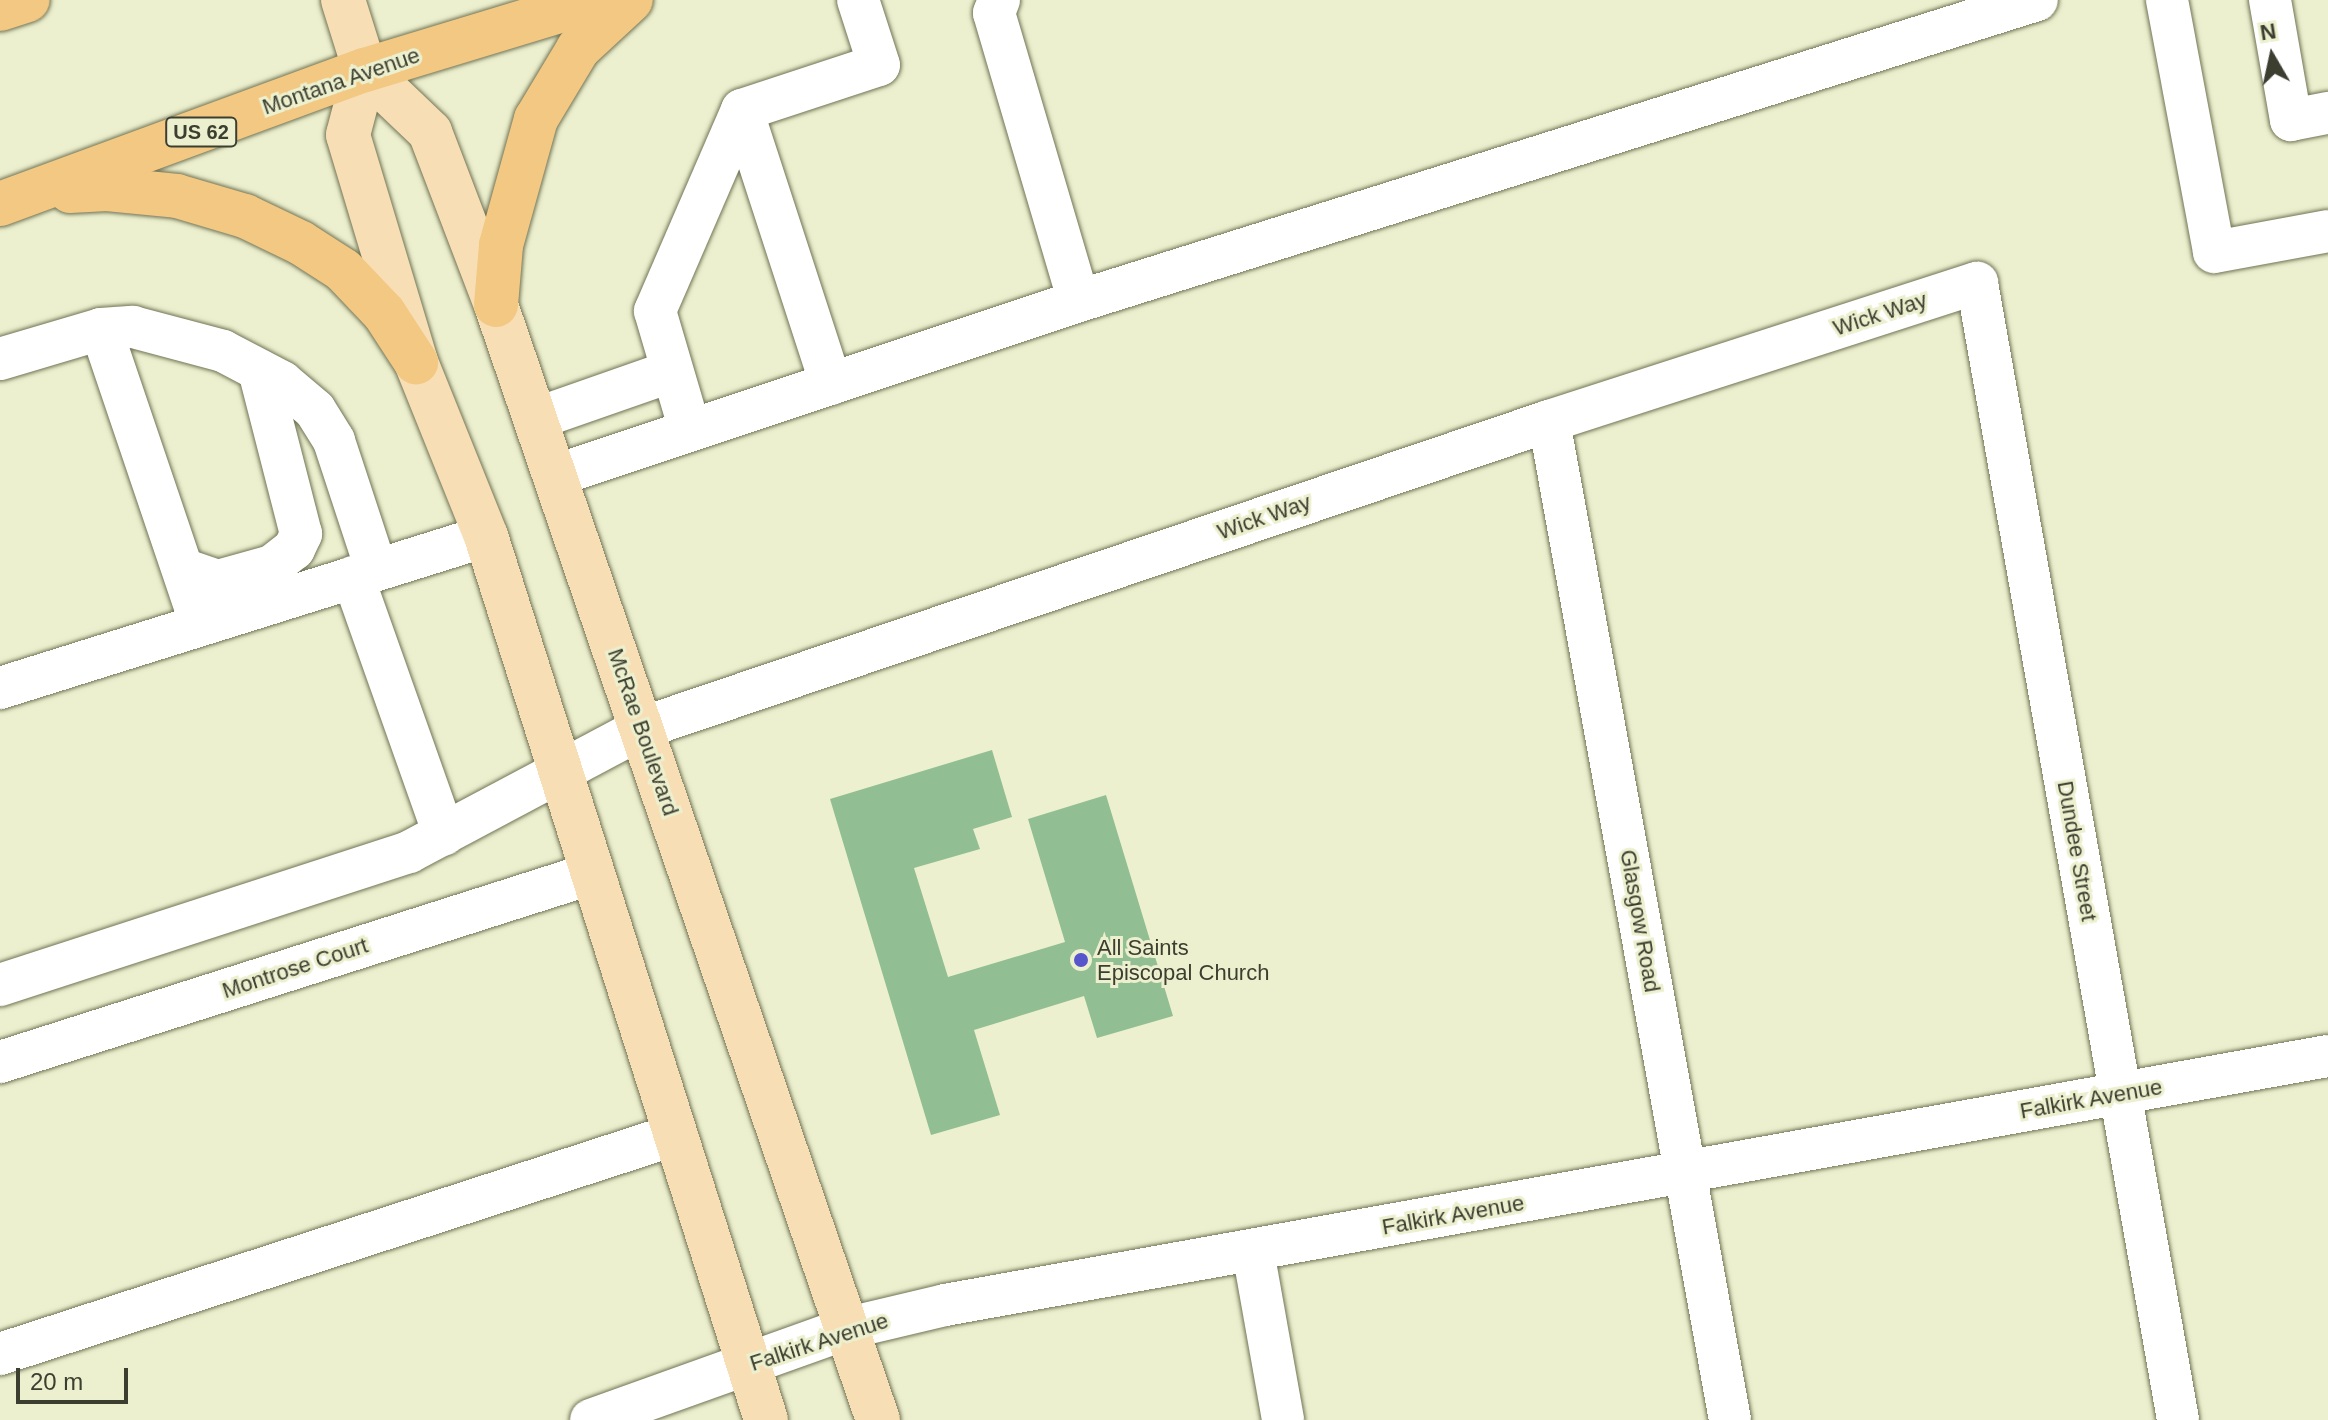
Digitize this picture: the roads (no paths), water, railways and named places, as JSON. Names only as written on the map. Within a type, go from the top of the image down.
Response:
[{"type":"highway","points":[[0,9],[26,0]]},
{"type":"highway","name":"Montana Avenue","points":[[18,199],[365,70],[595,0]]},
{"type":"highway","points":[[496,305],[501,245],[536,119],[578,49],[631,0]]},
{"type":"highway","points":[[18,199],[107,189],[177,196],[245,216],[343,270],[384,313],[416,362]]},
{"type":"main road","name":"McRae Boulevard","points":[[343,0],[365,70],[430,132],[496,305],[878,1420]]},
{"type":"main road","points":[[365,70],[348,135],[416,362],[486,536],[590,874],[766,1420]]},
{"type":"street","points":[[690,430],[655,311],[742,110],[879,65],[858,0]]},
{"type":"street","points":[[999,0],[994,13],[1079,301]]},
{"type":"street","points":[[554,476],[1079,301],[2037,0]]},
{"type":"street","points":[[2167,0],[2214,252],[2328,231]]},
{"type":"street","points":[[2270,0],[2291,120],[2328,113]]},
{"type":"street","points":[[742,110],[831,384]]},
{"type":"street","name":"Wick Way","points":[[0,985],[409,852],[642,728],[1549,421],[1977,283]]},
{"type":"street","name":"Dundee Street","points":[[1977,283],[2178,1420]]},
{"type":"street","points":[[0,359],[101,329],[133,327],[223,351],[259,370],[315,410],[334,441],[364,573],[444,834]]},
{"type":"street","points":[[101,329],[201,625]]},
{"type":"street","points":[[183,569],[218,581],[272,566],[294,549],[301,534],[259,370]]},
{"type":"street","points":[[535,419],[672,371]]},
{"type":"street","name":"Glasgow Road","points":[[1549,421],[1730,1420]]},
{"type":"street","points":[[0,688],[486,536]]},
{"type":"street","name":"Montrose Court","points":[[0,1062],[590,874]]},
{"type":"street","name":"Falkirk Avenue","points":[[591,1420],[848,1328],[945,1305],[2328,1056]]},
{"type":"street","points":[[0,1354],[674,1135]]},
{"type":"street","points":[[1253,1251],[1283,1420]]},
{"type":"place","name":"All Saints Episcopal Church","points":[[1081,960]]}]
